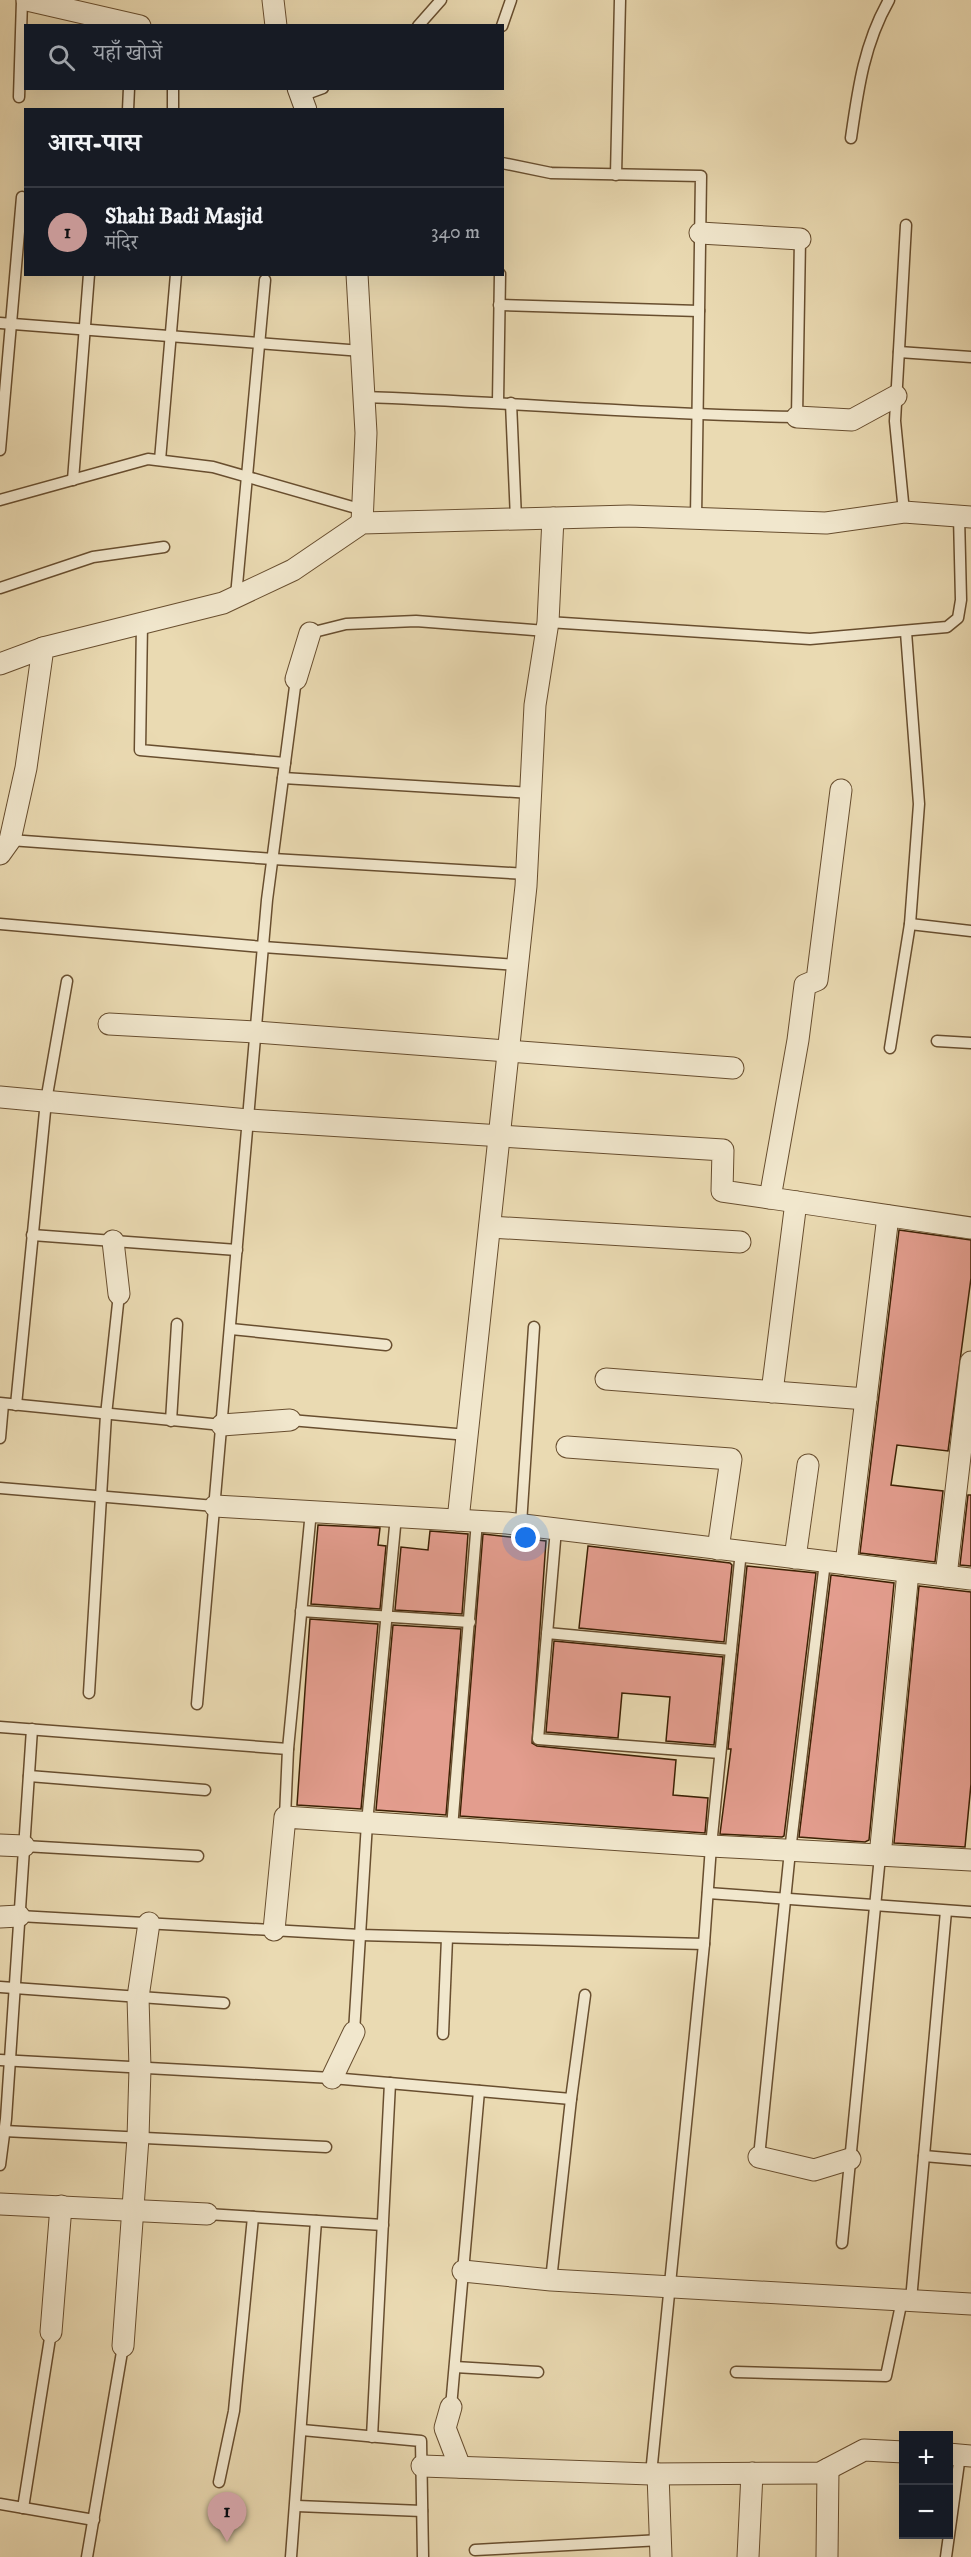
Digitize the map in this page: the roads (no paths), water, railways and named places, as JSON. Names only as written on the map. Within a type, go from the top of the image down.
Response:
[{"type":"street","points":[[27,0],[131,24]]},
{"type":"street","points":[[273,0],[276,24]]},
{"type":"street","points":[[700,233],[800,239]]},
{"type":"street","points":[[357,276],[366,433],[362,517]]},
{"type":"street","points":[[796,417],[852,420],[896,396]]},
{"type":"street","points":[[0,664],[43,648],[223,603],[292,570],[362,517],[516,519],[629,516],[826,522],[904,513],[965,517]]},
{"type":"street","points":[[468,1521],[468,1435],[527,874],[535,705],[547,626],[553,518]]},
{"type":"street","points":[[296,679],[310,633]]},
{"type":"street","points":[[5,847],[26,768],[43,648]]},
{"type":"street","points":[[770,1198],[798,1040],[805,985],[817,980],[841,790]]},
{"type":"street","points":[[109,1024],[256,1032],[733,1068]]},
{"type":"street","points":[[0,1096],[248,1120],[499,1138],[723,1150],[722,1191],[971,1228]]},
{"type":"street","points":[[772,1392],[796,1202]]},
{"type":"street","points":[[846,1564],[888,1216]]},
{"type":"street","points":[[490,1227],[740,1242]]},
{"type":"street","points":[[113,1241],[119,1294]]},
{"type":"street","points":[[946,1576],[965,1451],[971,1362]]},
{"type":"street","points":[[606,1379],[866,1399]]},
{"type":"street","points":[[222,1425],[290,1420]]},
{"type":"street","points":[[567,1447],[731,1459],[718,1549]]},
{"type":"street","points":[[795,1558],[808,1465]]},
{"type":"street","points":[[215,1506],[521,1524],[971,1579]]},
{"type":"street","points":[[880,1856],[908,1572]]},
{"type":"street","points":[[274,1930],[285,1817],[790,1851],[971,1860]]},
{"type":"street","points":[[0,1845],[24,1846]]},
{"type":"street","points":[[123,2346],[138,2138],[140,2068],[138,1997],[149,1923]]},
{"type":"street","points":[[332,2078],[354,2032]]},
{"type":"street","points":[[759,2157],[813,2170],[850,2159]]},
{"type":"street","points":[[0,2204],[207,2214]]},
{"type":"street","points":[[51,2332],[61,2206]]},
{"type":"street","points":[[463,2271],[551,2280],[971,2304]]},
{"type":"street","points":[[451,2407],[445,2428],[460,2467]]},
{"type":"street","points":[[422,2466],[655,2474],[819,2473],[864,2450],[899,2452]]},
{"type":"street","points":[[826,2557],[828,2469]]},
{"type":"street","points":[[655,2474],[664,2551]]},
{"type":"street","points":[[748,2557],[752,2474]]},
{"type":"lane","points":[[19,97],[22,0]]},
{"type":"lane","points":[[420,24],[441,0]]},
{"type":"lane","points":[[503,24],[511,0]]},
{"type":"lane","points":[[616,175],[620,0]]},
{"type":"lane","points":[[851,138],[862,65],[880,16],[889,0]]},
{"type":"lane","points":[[128,108],[129,90]]},
{"type":"lane","points":[[173,90],[173,108]]},
{"type":"lane","points":[[302,98],[319,90]]},
{"type":"lane","points":[[504,163],[551,173],[701,176],[696,518]]},
{"type":"lane","points":[[0,450],[6,323],[22,197]]},
{"type":"lane","points":[[904,513],[895,420],[906,225]]},
{"type":"lane","points":[[364,397],[498,402],[697,416],[796,417],[800,239]]},
{"type":"lane","points":[[72,480],[89,276]]},
{"type":"lane","points":[[160,460],[176,276]]},
{"type":"lane","points":[[498,402],[500,276]]},
{"type":"lane","points":[[236,597],[265,280]]},
{"type":"lane","points":[[499,305],[699,311]]},
{"type":"lane","points":[[6,323],[362,351]]},
{"type":"lane","points":[[898,352],[971,357]]},
{"type":"lane","points":[[511,403],[516,519]]},
{"type":"lane","points":[[0,500],[148,459],[213,467],[362,517]]},
{"type":"lane","points":[[310,633],[346,624],[416,621],[810,639],[947,627],[958,618],[961,600],[965,517]]},
{"type":"lane","points":[[0,588],[93,557],[164,547]]},
{"type":"lane","points":[[142,623],[140,750],[285,763]]},
{"type":"lane","points":[[890,1048],[910,924],[920,804],[906,632]]},
{"type":"lane","points":[[197,1704],[263,947],[296,679]]},
{"type":"lane","points":[[283,778],[531,793]]},
{"type":"lane","points":[[5,847],[527,874]]},
{"type":"lane","points":[[0,924],[263,947],[518,965]]},
{"type":"lane","points":[[910,924],[971,931]]},
{"type":"lane","points":[[16,1405],[46,1101],[67,981]]},
{"type":"lane","points":[[937,1041],[971,1043]]},
{"type":"lane","points":[[32,1235],[237,1250]]},
{"type":"lane","points":[[89,1693],[106,1415],[119,1294]]},
{"type":"lane","points":[[171,1421],[177,1324]]},
{"type":"lane","points":[[521,1524],[534,1328]]},
{"type":"lane","points":[[231,1329],[386,1345]]},
{"type":"lane","points":[[0,1438],[2,1403],[222,1425]]},
{"type":"lane","points":[[290,1420],[468,1435]]},
{"type":"lane","points":[[0,1488],[215,1506]]},
{"type":"lane","points":[[285,1817],[288,1749],[311,1511]]},
{"type":"lane","points":[[354,2032],[367,1823],[396,1516]]},
{"type":"lane","points":[[452,1828],[470,1622],[468,1521]]},
{"type":"lane","points":[[556,1529],[538,1739],[720,1753]]},
{"type":"lane","points":[[655,2474],[711,1846],[741,1551]]},
{"type":"lane","points":[[759,2157],[790,1851],[825,1562]]},
{"type":"lane","points":[[301,1611],[470,1622]]},
{"type":"lane","points":[[547,1633],[731,1650]]},
{"type":"lane","points":[[0,1726],[288,1749]]},
{"type":"lane","points":[[0,2165],[4,2131],[5,2060],[14,1989],[10,1917],[24,1846],[32,1729]]},
{"type":"lane","points":[[29,1776],[205,1790]]},
{"type":"lane","points":[[24,1846],[198,1856]]},
{"type":"lane","points":[[842,2243],[880,1856]]},
{"type":"lane","points":[[708,1893],[971,1912]]},
{"type":"lane","points":[[736,2372],[886,2376],[906,2300],[924,2156],[946,1911]]},
{"type":"lane","points":[[10,1917],[360,1935],[704,1944]]},
{"type":"lane","points":[[443,2034],[447,1938]]},
{"type":"lane","points":[[0,1988],[224,2003]]},
{"type":"lane","points":[[551,2280],[570,2099],[585,1995]]},
{"type":"lane","points":[[5,2060],[332,2078],[570,2099]]},
{"type":"lane","points":[[372,2437],[390,2083]]},
{"type":"lane","points":[[451,2407],[479,2091]]},
{"type":"lane","points":[[4,2131],[326,2147]]},
{"type":"lane","points":[[924,2156],[971,2160]]},
{"type":"lane","points":[[207,2214],[383,2225]]},
{"type":"lane","points":[[219,2482],[234,2411],[254,2217]]},
{"type":"lane","points":[[291,2557],[297,2506],[316,2221]]},
{"type":"lane","points":[[23,2508],[51,2332]]},
{"type":"lane","points":[[87,2557],[123,2346]]},
{"type":"lane","points":[[455,2367],[538,2372]]},
{"type":"lane","points":[[302,2430],[421,2441],[423,2557]]},
{"type":"lane","points":[[946,2557],[960,2455]]},
{"type":"lane","points":[[0,2504],[94,2520]]},
{"type":"lane","points":[[297,2506],[422,2511]]},
{"type":"lane","points":[[476,2550],[664,2551]]},
{"type":"place","name":"Shahi Badi Masjid","points":[[227,2542]]}]
